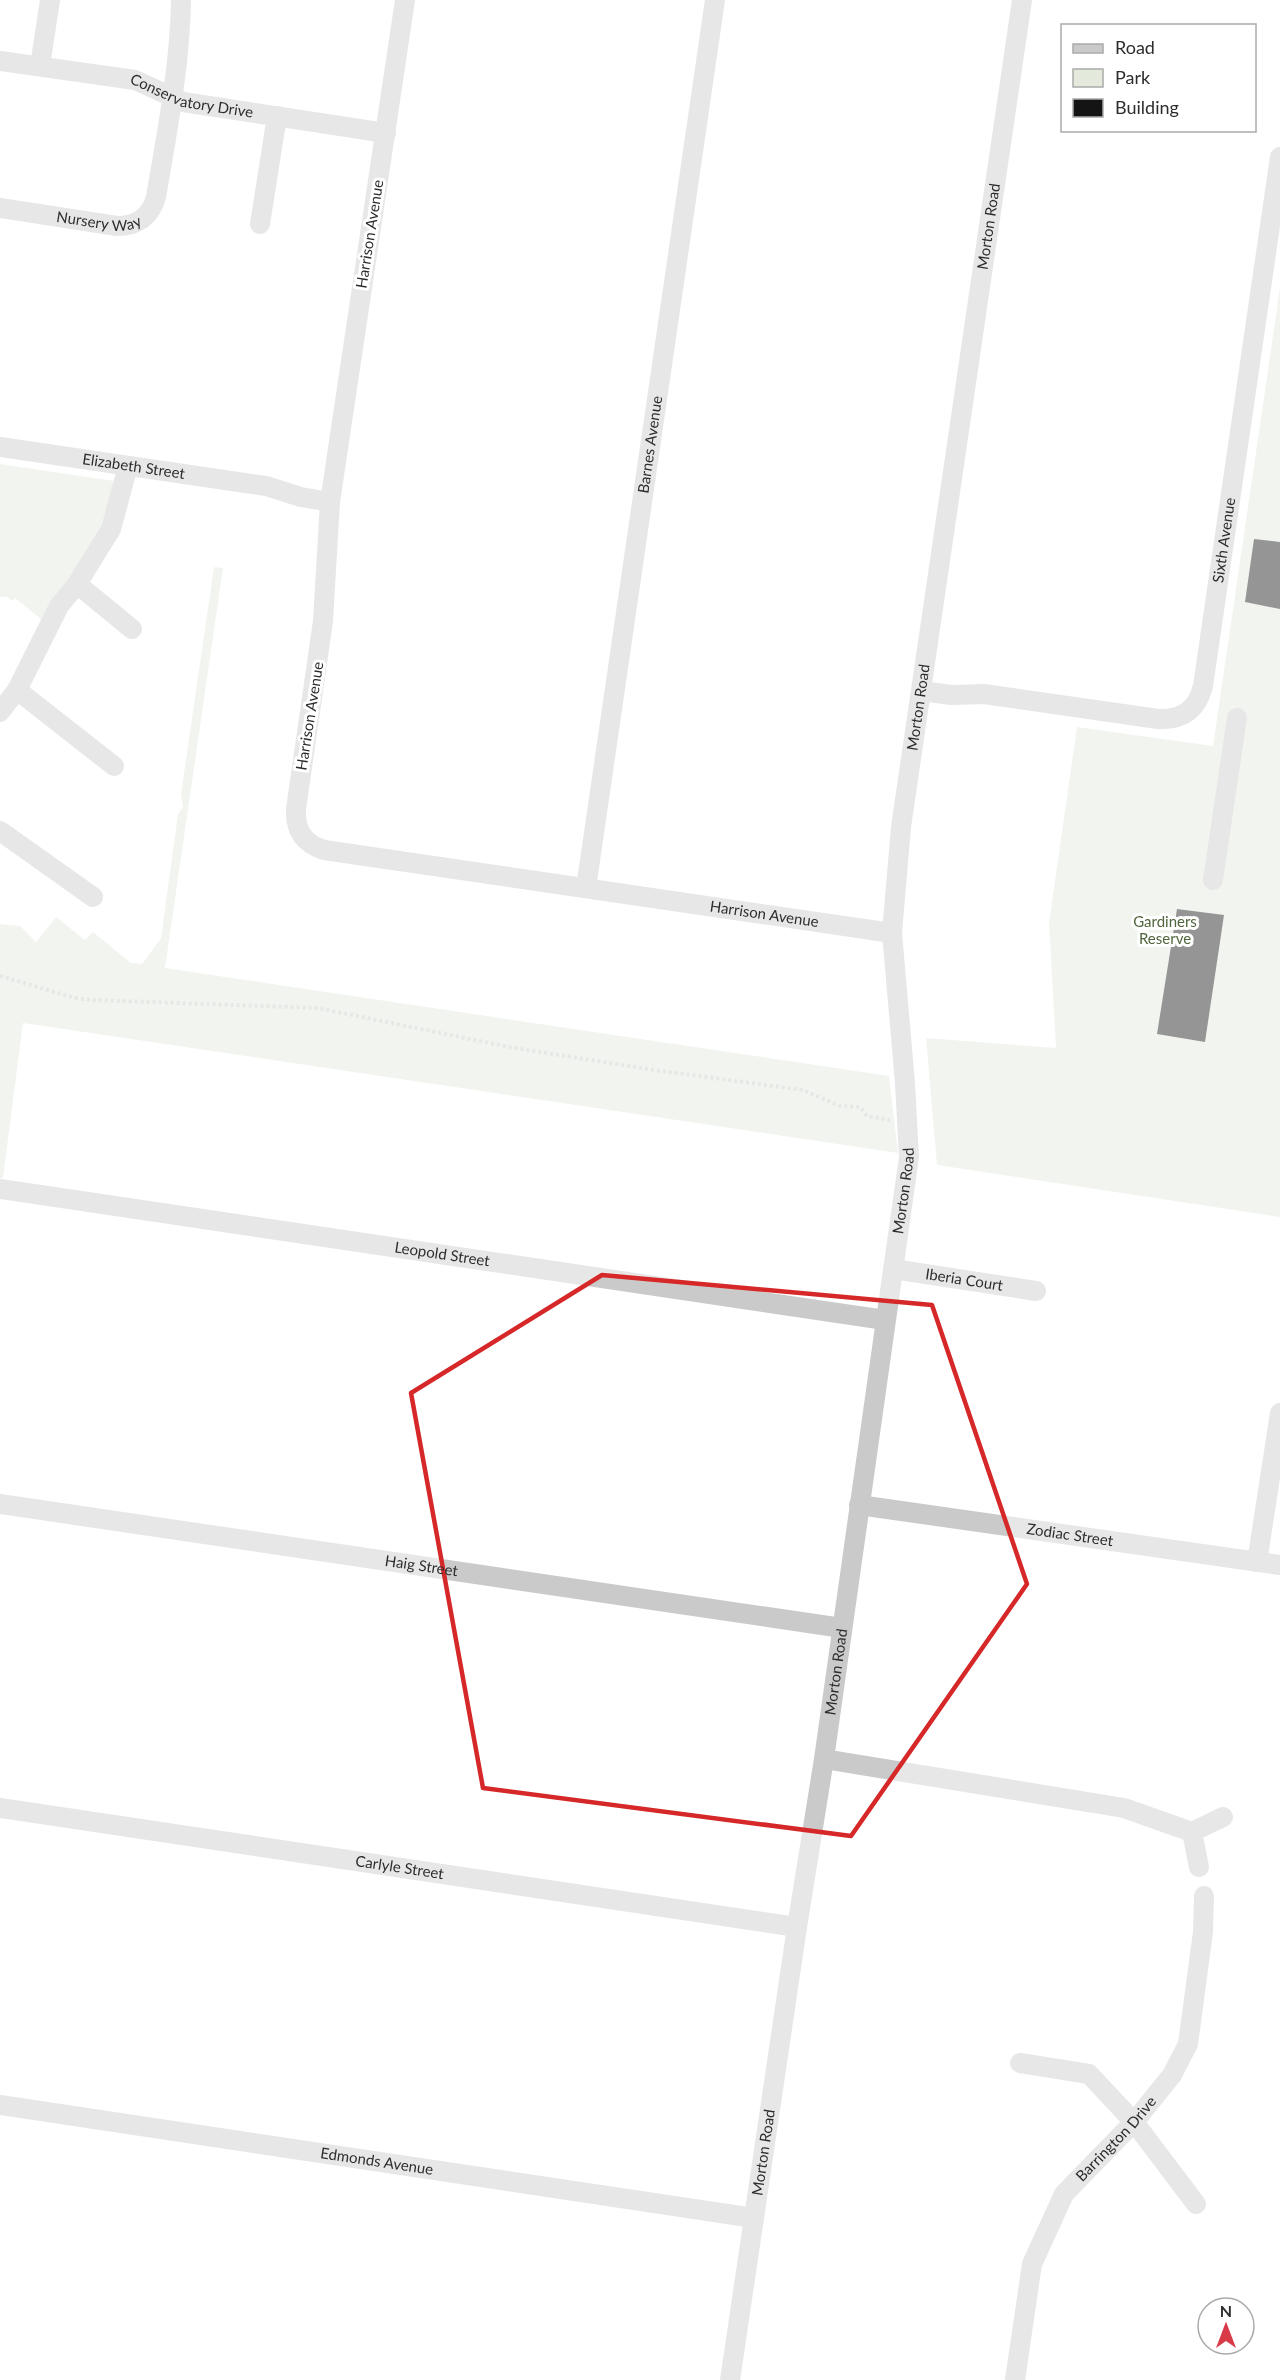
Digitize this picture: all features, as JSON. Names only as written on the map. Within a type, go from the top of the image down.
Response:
[{"type":"street","points":[[40,66],[50,0]]},
{"type":"street","name":"Nursery Way","points":[[0,208],[117,226],[127,226],[145,217],[156,197],[172,97],[181,0]]},
{"type":"street","name":"Harrison Avenue","points":[[405,0],[331,496],[323,621],[296,809],[297,830],[308,842],[324,850],[892,933]]},
{"type":"street","name":"Barnes Avenue","points":[[586,888],[715,0]]},
{"type":"street","name":"Morton Road","points":[[730,2380],[824,1759],[909,1158],[892,933],[901,827],[1022,0]]},
{"type":"street","name":"Conservatory Drive","points":[[0,61],[135,80],[157,88],[172,97],[196,104],[386,133]]},
{"type":"street","points":[[260,224],[278,116]]},
{"type":"street","name":"Sixth Avenue","points":[[923,684],[951,682],[984,694],[1158,719],[1177,718],[1187,713],[1198,701],[1205,674],[1280,157]]},
{"type":"street","name":"Elizabeth Street","points":[[0,447],[266,486],[302,485],[331,496]]},
{"type":"street","points":[[0,712],[17,690],[59,606],[77,584],[111,529],[128,466]]},
{"type":"street","points":[[77,584],[132,629]]},
{"type":"street","points":[[17,690],[114,766]]},
{"type":"street","points":[[1213,880],[1237,718]]},
{"type":"street","points":[[0,831],[93,897]]},
{"type":"street","name":"Leopold Street","points":[[0,1188],[885,1320]]},
{"type":"street","name":"Iberia Court","points":[[893,1269],[1036,1291]]},
{"type":"street","points":[[1257,1562],[1280,1413]]},
{"type":"street","name":"Haig Street","points":[[0,1504],[842,1628]]},
{"type":"street","name":"Zodiac Street","points":[[859,1505],[1280,1565]]},
{"type":"street","points":[[824,1759],[1124,1808],[1192,1832],[1224,1817]]},
{"type":"street","name":"Carlyle Street","points":[[0,1808],[797,1927]]},
{"type":"street","points":[[1192,1832],[1198,1867]]},
{"type":"street","name":"Barrington Drive","points":[[1015,2380],[1032,2264],[1064,2194],[1134,2122],[1172,2075],[1188,2044],[1203,1932],[1204,1896]]},
{"type":"street","points":[[1020,2063],[1089,2074],[1134,2122],[1196,2204]]},
{"type":"street","name":"Edmonds Avenue","points":[[0,2105],[754,2218]]},
{"type":"path","points":[[0,976],[75,998],[93,1000],[318,1008],[509,1047],[803,1090],[840,1106],[860,1107],[867,1116],[907,1123]]},
{"type":"highlighted area","points":[[602,1275],[932,1305],[1027,1584],[851,1836],[483,1788],[411,1393]]},
{"type":"green space","name":"Gardiners Reserve","points":[[1280,288],[1280,1217],[937,1165],[926,1038],[1056,1048],[1049,923],[1077,727],[1213,746]]},
{"type":"green space","points":[[0,464],[114,481],[104,520],[96,537],[42,620],[15,598],[13,601],[7,597],[0,597]]},
{"type":"green space","points":[[214,567],[223,568],[165,968],[889,1076],[898,1153],[23,1023],[3,1178],[0,1178],[0,924],[20,926],[36,942],[56,917],[85,940],[93,932],[131,963],[142,964],[161,938],[178,814],[183,807],[181,794]]},
{"type":"building","points":[[1254,539],[1280,542],[1280,609],[1245,602]]},
{"type":"building","points":[[1177,909],[1224,915],[1205,1042],[1157,1034]]}]
